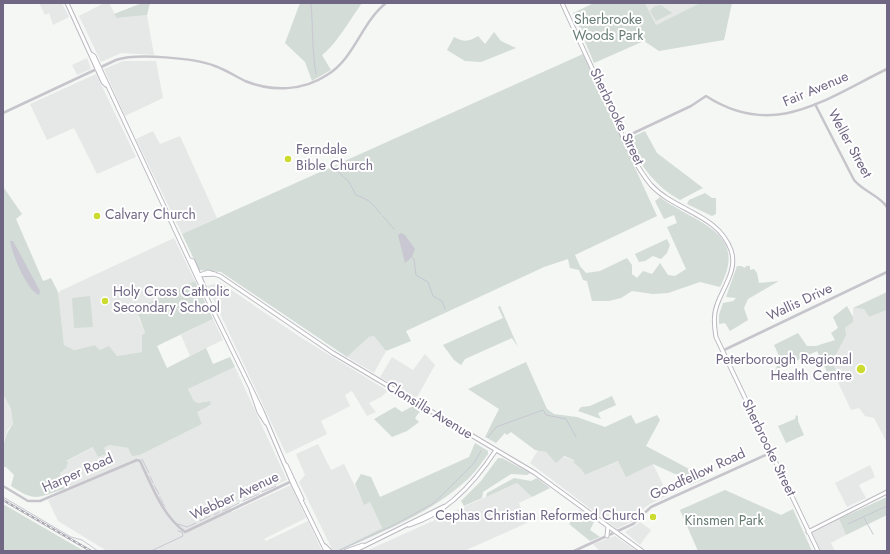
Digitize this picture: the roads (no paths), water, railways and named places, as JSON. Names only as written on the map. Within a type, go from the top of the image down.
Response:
[{"type":"main road","points":[[67,3],[91,54],[94,56],[98,68],[265,417],[266,423],[326,551]]},
{"type":"main road","name":"Sherbrooke Street","points":[[562,3],[636,164],[652,186],[675,203],[711,223],[727,241],[732,252],[733,264],[730,275],[717,305],[714,325],[716,337],[818,551]]},
{"type":"main road","name":"Clonsilla Avenue","points":[[198,276],[205,272],[215,274],[318,344],[540,476],[642,551]]},
{"type":"main road","points":[[488,445],[491,452],[489,460]]},
{"type":"main road","points":[[346,551],[409,525],[445,506],[468,486],[496,450]]},
{"type":"main road","points":[[489,460],[496,455],[502,454]]},
{"type":"main road","points":[[808,531],[887,492]]},
{"type":"main road","points":[[608,526],[608,536]]},
{"type":"main road","points":[[324,544],[330,551]]},
{"type":"main road","points":[[354,551],[363,545]]},
{"type":"street","points":[[3,113],[98,68],[116,60],[128,57],[187,60],[214,65],[245,80],[267,88],[281,89],[298,87],[314,82],[328,75],[343,62],[368,22],[386,3]]},
{"type":"street","name":"Fair Avenue","points":[[623,138],[692,106],[706,96],[716,103],[765,116],[794,113],[887,69]]},
{"type":"street","name":"Weller Street","points":[[815,104],[854,180],[859,186],[881,200],[887,207]]},
{"type":"street","name":"Wallis Drive","points":[[722,351],[887,272]]},
{"type":"street","name":"Goodfellow Road","points":[[574,551],[636,522],[650,507],[770,453]]},
{"type":"street","name":"Harper Road","points":[[3,486],[28,501],[40,501],[135,460],[140,461],[166,513],[172,522],[185,532]]},
{"type":"street","name":"Webber Avenue","points":[[185,532],[293,481]]},
{"type":"waterway","points":[[311,3],[316,74]]},
{"type":"waterway","points":[[334,168],[349,182],[356,195],[368,201],[381,214]]},
{"type":"waterway","points":[[383,216],[394,229]]},
{"type":"waterway","points":[[412,257],[414,259],[416,275],[428,282],[433,296],[442,301],[445,309]]},
{"type":"waterway","points":[[488,437],[496,427],[543,410],[546,415],[566,419],[576,437]]},
{"type":"waterway","points":[[338,551],[396,524],[434,503],[474,463],[481,451]]},
{"type":"waterway","points":[[142,459],[149,473]]},
{"type":"waterway","points":[[150,476],[153,483]]},
{"type":"waterway","points":[[262,492],[276,486]]},
{"type":"waterway","points":[[155,487],[159,494]]},
{"type":"waterway","points":[[243,501],[259,494]]},
{"type":"waterway","points":[[3,497],[71,537],[82,540],[98,551]]},
{"type":"waterway","points":[[161,499],[163,503]]},
{"type":"waterway","points":[[223,511],[239,503]]},
{"type":"waterway","points":[[848,524],[887,506]]},
{"type":"waterway","points":[[214,515],[219,512]]},
{"type":"waterway","points":[[200,521],[210,516]]},
{"type":"waterway","points":[[864,518],[873,534]]},
{"type":"waterway","points":[[178,524],[187,527],[196,523]]},
{"type":"waterway","points":[[151,551],[183,536],[182,532],[178,531]]},
{"type":"railway","points":[[3,500],[91,551]]},
{"type":"place","name":"Ferndale Bible Church","points":[[288,159]]},
{"type":"place","name":"Calvary Church","points":[[97,216]]},
{"type":"place","name":"Holy Cross Catholic Secondary School","points":[[105,301]]},
{"type":"place","name":"Peterborough Regional Health Centre","points":[[861,369]]},
{"type":"place","name":"Cephas Christian Reformed Church","points":[[653,517]]},
{"type":"park label","name":"Sherbrooke Woods Park","points":[[608,30]]},
{"type":"park label","name":"Kinsmen Park","points":[[724,522]]}]
